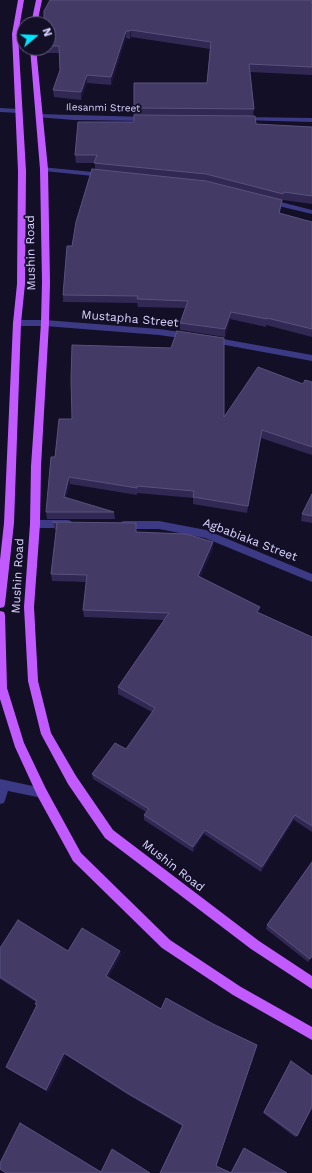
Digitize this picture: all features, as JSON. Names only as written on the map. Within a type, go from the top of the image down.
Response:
[{"type":"main road","name":"Mushin Road","points":[[0,604],[9,523],[17,323],[21,284],[22,171],[15,34],[21,0]]},
{"type":"main road","points":[[36,16],[39,0]]},
{"type":"main road","name":"Mushin Road","points":[[34,56],[44,168],[45,323],[36,466],[35,524],[29,607],[33,681],[46,734],[72,780],[109,834],[255,945],[312,983]]},
{"type":"main road","name":"Mushin Road","points":[[0,615],[2,688],[19,743],[42,793],[77,857],[166,944],[237,991],[312,1034]]},
{"type":"street","points":[[0,110],[19,111]]},
{"type":"street","name":"Ilesanmi Street","points":[[38,116],[154,119]]},
{"type":"street","points":[[233,119],[312,120]]},
{"type":"street","points":[[44,168],[113,176]]},
{"type":"street","points":[[259,199],[312,212]]},
{"type":"street","name":"Mustapha Street","points":[[17,323],[45,323],[159,332],[237,343],[312,358]]},
{"type":"street","points":[[35,524],[81,524]]},
{"type":"street","name":"Agbabiaka Street","points":[[112,524],[159,525],[206,534],[312,578]]},
{"type":"street","points":[[0,799],[2,785],[42,793]]},
{"type":"building","points":[[50,0],[309,0],[312,1],[312,67],[249,64],[254,109],[134,108],[134,83],[207,83],[211,42],[131,30],[126,31],[111,77],[87,75],[81,92],[53,90],[60,70],[59,46],[56,46],[56,16],[44,16],[44,11]]},
{"type":"building","points":[[134,115],[255,116],[256,124],[312,127],[312,196],[284,192],[283,194],[206,174],[94,163],[97,155],[75,155],[78,122],[134,122]]},
{"type":"building","points":[[92,169],[206,181],[282,200],[279,213],[312,222],[312,329],[267,318],[231,312],[225,329],[180,323],[188,301],[137,299],[138,296],[63,295],[67,246],[72,246],[76,222]]},
{"type":"building","points":[[177,331],[224,338],[224,417],[258,367],[303,384],[305,380],[312,382],[312,447],[262,430],[248,506],[193,497],[194,491],[137,486],[137,488],[69,477],[64,497],[114,512],[46,512],[51,457],[55,457],[59,419],[72,419],[72,345],[171,348]]},
{"type":"building","points":[[312,494],[312,516],[302,514]]},
{"type":"building","points":[[53,522],[136,523],[136,532],[186,534],[213,542],[198,576],[260,607],[257,612],[312,637],[312,826],[295,815],[262,867],[205,830],[193,847],[144,815],[149,809],[92,774],[115,743],[126,749],[155,708],[118,687],[169,613],[83,610],[87,575],[51,574],[57,523]]},
{"type":"building","points":[[312,862],[312,956],[310,959],[267,925]]},
{"type":"building","points":[[18,920],[68,951],[82,928],[120,951],[106,976],[161,1009],[166,998],[213,1024],[257,1045],[216,1166],[231,1173],[160,1173],[183,1125],[129,1094],[64,1053],[46,1090],[6,1067],[37,1005],[35,1004],[37,1001],[0,977],[0,948]]},
{"type":"building","points":[[291,1061],[312,1076],[312,1107],[297,1136],[264,1112]]},
{"type":"building","points":[[20,1123],[101,1172],[112,1149],[150,1173],[6,1173],[0,1169],[0,1163]]},
{"type":"building","points":[[244,1148],[287,1173],[231,1173]]}]
